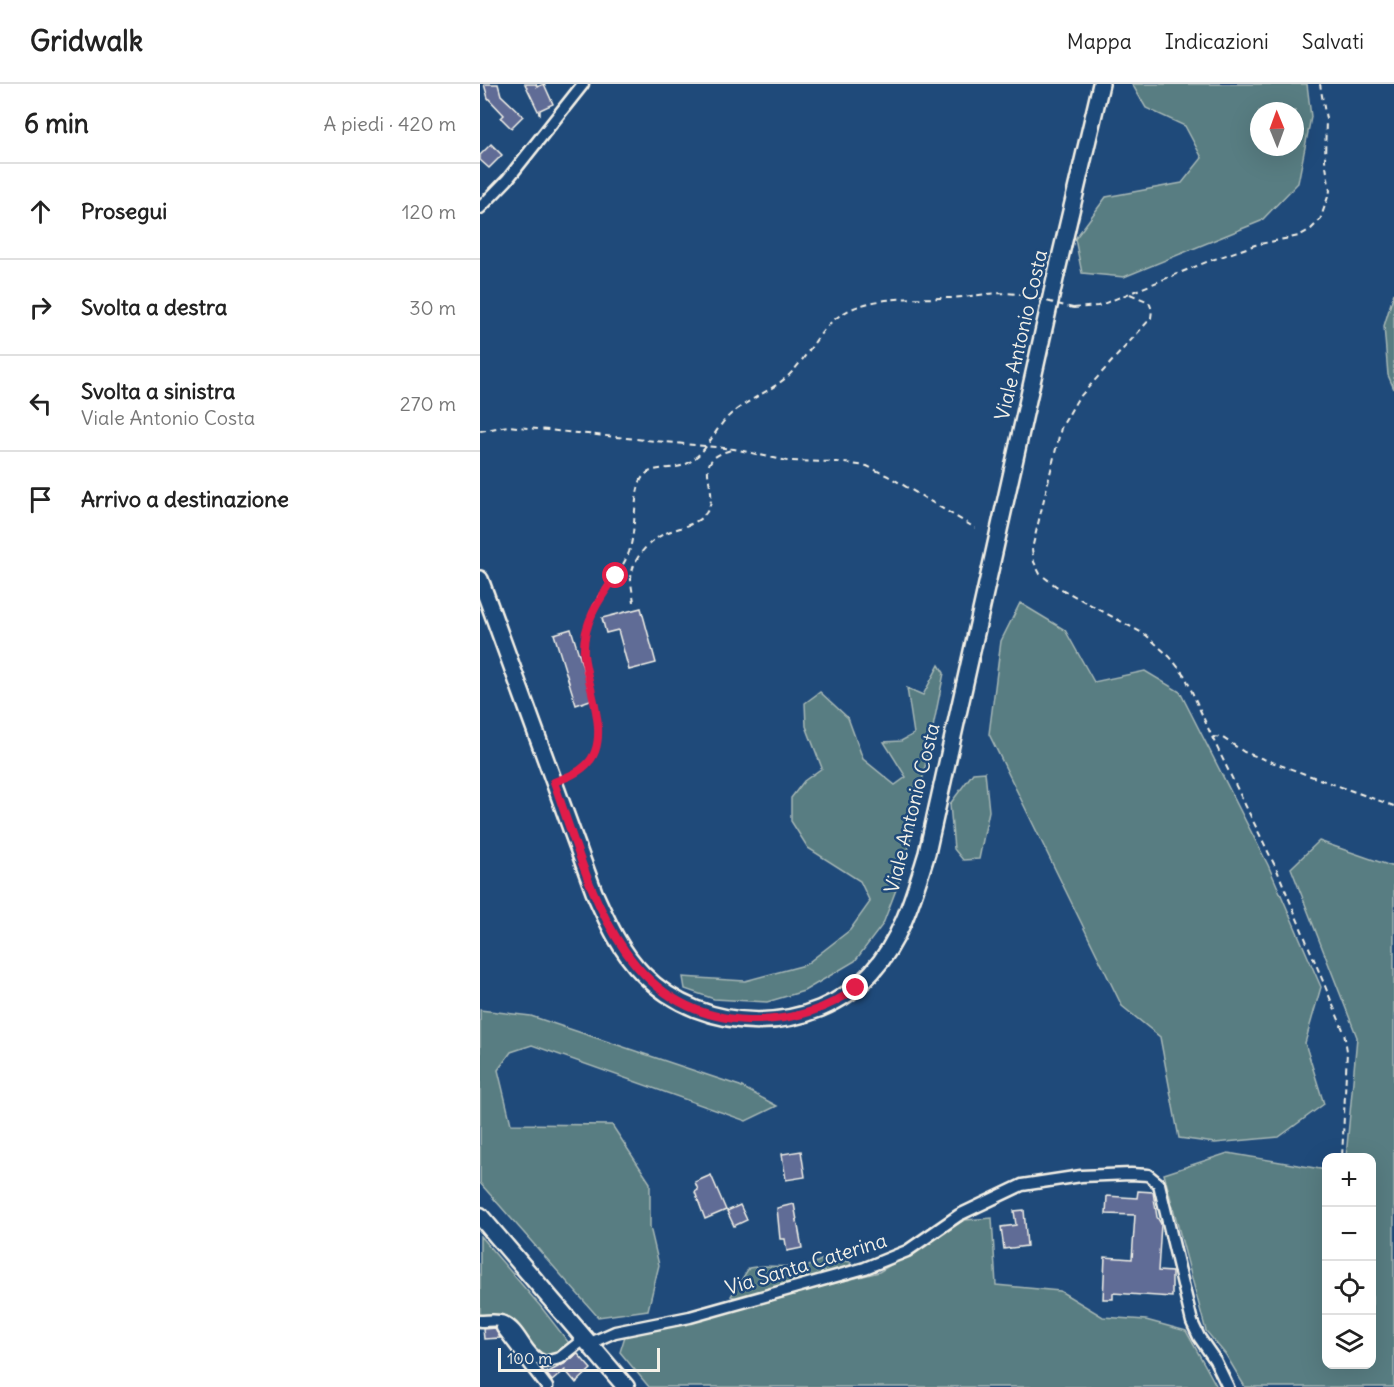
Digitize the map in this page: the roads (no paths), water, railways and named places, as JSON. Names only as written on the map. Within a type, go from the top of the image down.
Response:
[{"type":"main road","name":"Viale Antonio Costa","points":[[480,579],[591,886],[618,942],[644,976],[684,1005],[705,1014],[733,1019],[769,1020],[805,1014],[827,1006],[849,993],[879,963],[902,925],[927,853],[1052,291],[1101,84]]},
{"type":"main road","points":[[480,1216],[626,1387]]},
{"type":"street","points":[[480,208],[507,180],[583,84]]},
{"type":"street","name":"Via Santa Caterina","points":[[496,1320],[507,1324],[534,1356],[545,1362],[560,1358],[586,1341],[615,1332],[690,1317],[866,1268],[907,1251],[959,1215],[1022,1185],[1097,1175],[1141,1174],[1151,1176],[1159,1184],[1192,1322],[1228,1387]]},
{"type":"street","points":[[480,1321],[496,1320],[547,1387]]}]
